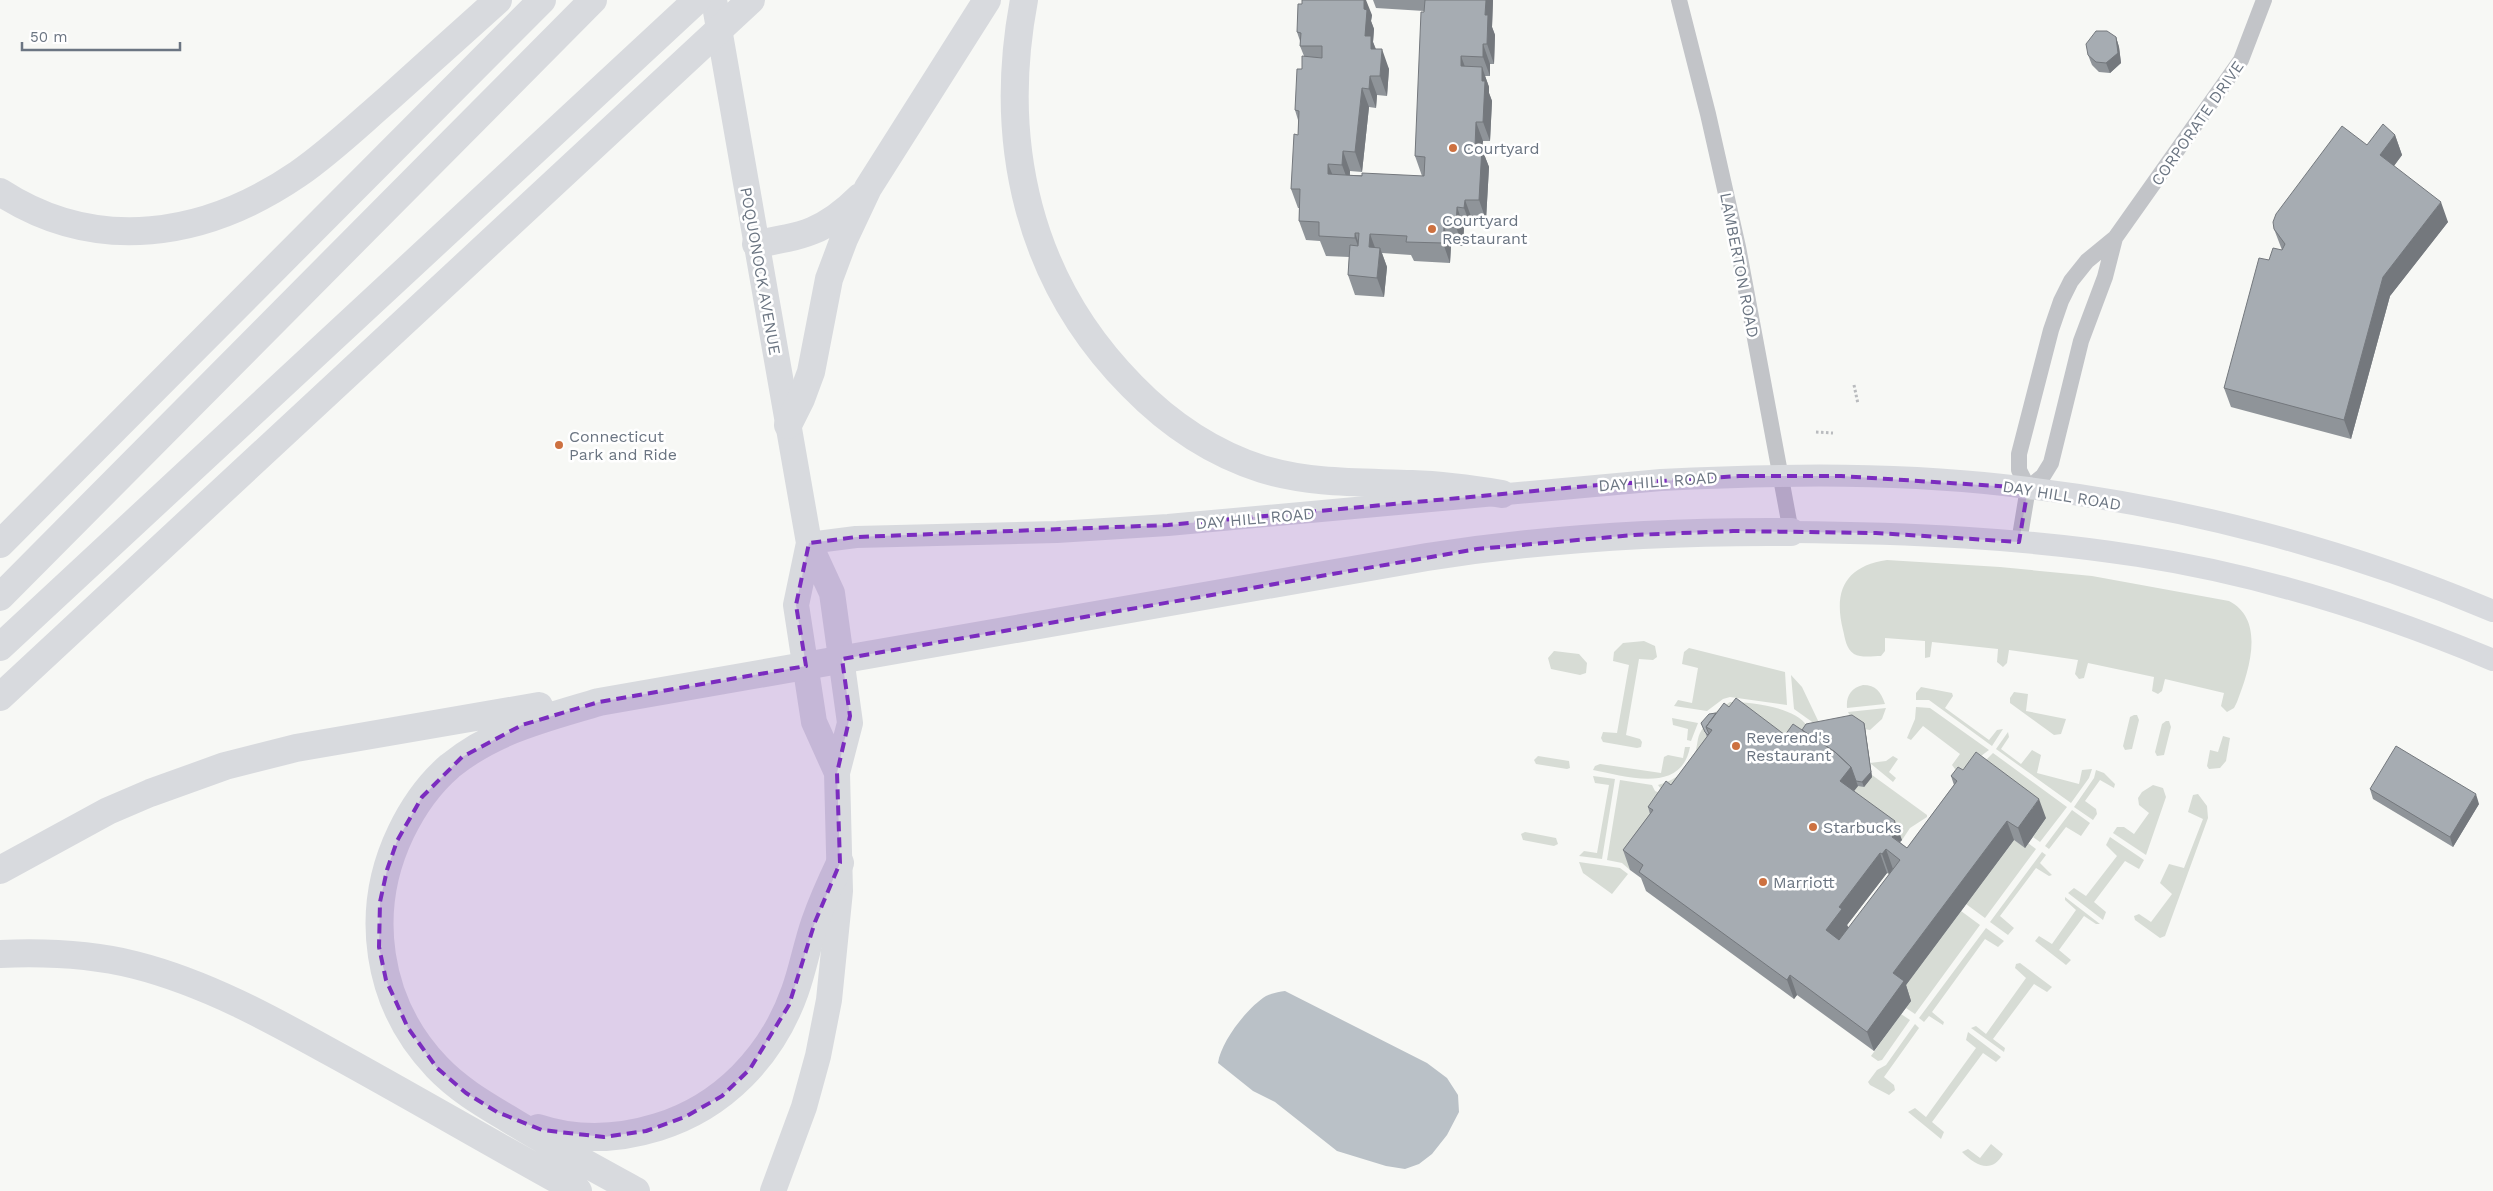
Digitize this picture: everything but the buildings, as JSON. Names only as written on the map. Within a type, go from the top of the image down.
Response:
[{"type":"highway","points":[[0,192],[53,218],[104,231],[161,229],[218,215],[279,186],[317,160],[498,0]]},
{"type":"highway","points":[[0,544],[542,0]]},
{"type":"highway","points":[[0,597],[593,0]]},
{"type":"highway","points":[[0,647],[697,0]]},
{"type":"highway","points":[[0,697],[751,0]]},
{"type":"highway","points":[[788,425],[801,399],[811,372],[829,279],[844,239],[868,188],[987,0]]},
{"type":"highway","points":[[1024,0],[1017,42],[1014,96],[1017,148],[1028,208],[1040,247],[1062,293],[1090,337],[1123,378],[1156,409],[1186,432],[1223,453],[1262,468],[1315,479],[1441,485],[1502,494]]},
{"type":"highway","points":[[756,244],[815,231],[836,217],[868,188]]},
{"type":"highway","points":[[636,1191],[549,1144],[466,1093],[437,1068],[416,1041],[396,1005],[386,980],[379,941],[380,908],[387,870],[397,841],[412,812],[431,785],[451,765],[508,730],[598,702],[1235,589],[1477,549],[1643,534],[1791,532]]},
{"type":"highway","points":[[0,870],[64,833],[126,803],[188,778],[260,756],[544,705],[576,701],[598,702]]},
{"type":"highway","points":[[497,1112],[530,1126],[555,1133],[604,1137],[646,1131],[666,1124],[722,1096],[750,1069],[782,1020],[796,987],[815,922],[840,863]]},
{"type":"highway","points":[[0,954],[55,954],[97,957],[153,970],[199,986],[312,1042],[578,1191]]},
{"type":"main road","name":"POQUONOCK AVENUE","points":[[714,0],[808,543],[832,593],[850,716],[837,773],[840,863],[836,941],[824,1027],[804,1107],[773,1191]]},
{"type":"main road","name":"DAY HILL ROAD","points":[[808,543],[856,537],[1048,532],[1168,526],[1661,480],[1779,476],[1920,479],[2028,488],[2144,507],[2250,531],[2385,570],[2493,611]]},
{"type":"main road","points":[[1791,532],[1876,533],[2018,542],[2148,558],[2275,584],[2397,622],[2493,660]]},
{"type":"main road","name":"POQUONOCK AVENUE","points":[[808,543],[796,605],[814,722],[837,773]]},
{"type":"street","name":"LAMBERTON ROAD","points":[[1679,0],[1708,114],[1738,247],[1779,476],[1791,532]]},
{"type":"street","name":"CORPORATE DRIVE","points":[[2116,238],[2105,277],[2081,341],[2050,463],[2043,476],[2028,488],[2019,470],[2019,454],[2056,314],[2076,274],[2094,255],[2116,238],[2241,60],[2264,0]]},
{"type":"street","points":[[2018,542],[2028,488]]},
{"type":"path","points":[[1854,385],[1858,404]]},
{"type":"path","points":[[1816,432],[1833,433]]},
{"type":"highlighted area","points":[[1739,476],[1841,476],[2028,488],[2019,542],[1876,533],[1733,531],[1634,535],[1477,549],[842,659],[850,716],[837,773],[840,863],[815,922],[789,1005],[750,1069],[722,1096],[685,1117],[646,1131],[604,1137],[542,1130],[497,1112],[466,1093],[437,1068],[408,1028],[386,980],[379,947],[380,902],[387,870],[397,841],[422,797],[462,757],[522,725],[599,702],[806,666],[796,605],[809,543],[856,537],[1168,525],[1599,485]]},
{"type":"shaded area","points":[[1887,560],[2000,567],[2092,576],[2229,601],[2248,620],[2251,633],[2251,647],[2246,676],[2237,702],[2234,708],[2227,712],[2221,706],[2224,693],[2165,679],[2162,691],[2158,694],[2152,691],[2154,677],[2088,663],[2084,678],[2079,679],[2075,674],[2078,660],[2009,650],[2007,663],[2003,667],[1997,662],[1998,649],[1932,642],[1930,657],[1925,658],[1925,641],[1885,638],[1885,651],[1881,656],[1854,654],[1846,643],[1840,616],[1842,592],[1852,574],[1873,563]]},
{"type":"shaded area","points":[[1644,641],[1655,646],[1657,657],[1653,660],[1639,659],[1626,735],[1640,739],[1642,742],[1641,747],[1637,748],[1603,742],[1601,738],[1603,732],[1617,733],[1629,665],[1613,661],[1614,652],[1623,643]]},
{"type":"shaded area","points":[[1689,648],[1785,672],[1787,705],[1730,697],[1723,699],[1707,711],[1674,706],[1678,700],[1692,703],[1698,668],[1682,664],[1684,652]]},
{"type":"shaded area","points":[[1554,651],[1579,654],[1587,663],[1586,673],[1580,675],[1551,669],[1548,658]]},
{"type":"shaded area","points":[[1791,675],[1802,687],[1822,729],[1794,709]]},
{"type":"shaded area","points":[[1863,685],[1875,688],[1882,696],[1885,704],[1847,708],[1847,700],[1850,693],[1855,688]]},
{"type":"shaded area","points":[[1921,687],[1952,693],[1953,696],[1945,708],[1989,740],[1997,730],[2003,729],[1992,746],[1929,700],[1916,700],[1916,693]]},
{"type":"shaded area","points":[[2014,692],[2028,694],[2026,711],[2066,719],[2061,734],[2054,735],[2010,703],[2010,698]]},
{"type":"shaded area","points":[[1730,702],[1772,707],[1793,714],[1807,726],[1820,755],[1711,715]]},
{"type":"shaded area","points":[[1916,707],[1930,708],[1989,750],[1958,773],[1952,765],[1960,754],[1923,726],[1911,740],[1907,738],[1915,719]]},
{"type":"shaded area","points":[[1886,708],[1882,719],[1870,730],[1856,724],[1848,712]]},
{"type":"shaded area","points":[[2137,715],[2139,720],[2132,749],[2125,750],[2123,746],[2130,717]]},
{"type":"shaded area","points":[[1672,718],[1698,723],[1691,741],[1687,740],[1688,729],[1673,725]]},
{"type":"shaded area","points":[[2169,721],[2171,727],[2164,755],[2157,756],[2155,752],[2162,724]]},
{"type":"shaded area","points":[[1703,728],[1707,737],[1696,780],[1661,789],[1658,785],[1676,777],[1694,757],[1698,739]]},
{"type":"shaded area","points":[[2008,732],[2009,737],[2001,749],[2021,764],[2032,750],[2041,755],[2037,773],[2079,784],[2082,770],[2092,769],[2089,778],[2071,803],[1996,749]]},
{"type":"shaded area","points":[[2223,736],[2230,738],[2226,761],[2220,768],[2209,769],[2207,766],[2210,750],[2218,752]]},
{"type":"shaded area","points":[[1685,747],[1690,747],[1685,762],[1676,772],[1664,777],[1650,779],[1635,778],[1593,770],[1595,766],[1600,764],[1661,773],[1664,757],[1668,755],[1683,758]]},
{"type":"shaded area","points":[[1993,753],[2067,807],[2040,842],[2033,837],[2046,818],[1985,761]]},
{"type":"shaded area","points":[[1538,756],[1569,761],[1570,768],[1536,764],[1534,760]]},
{"type":"shaded area","points":[[1893,756],[1898,759],[1889,772],[1896,778],[1893,782],[1870,763],[1886,761]]},
{"type":"shaded area","points":[[2096,770],[2104,773],[2115,784],[2114,788],[2100,780],[2085,801],[2096,809],[2097,814],[2093,820],[2074,807],[2094,778]]},
{"type":"shaded area","points":[[1866,775],[1872,775],[1927,815],[1927,817],[1910,828],[1902,840],[1847,800]]},
{"type":"shaded area","points":[[1593,776],[1615,779],[1602,859],[1579,856],[1584,851],[1597,853],[1609,785],[1595,783]]},
{"type":"shaded area","points":[[1620,780],[1652,785],[1655,791],[1662,794],[1630,870],[1622,863],[1607,860]]},
{"type":"shaded area","points":[[2153,785],[2163,788],[2166,797],[2146,855],[2113,833],[2117,827],[2124,827],[2134,834],[2149,813],[2139,805],[2138,798],[2142,792]]},
{"type":"shaded area","points":[[2198,794],[2207,806],[2208,818],[2165,936],[2160,938],[2135,920],[2134,916],[2139,914],[2151,922],[2172,894],[2160,883],[2169,864],[2184,868],[2203,819],[2188,812],[2193,795]]},
{"type":"shaded area","points":[[2072,810],[2090,823],[2081,836],[2066,827],[2049,849],[2045,846]]},
{"type":"shaded area","points":[[1525,832],[1556,838],[1558,844],[1554,846],[1523,840],[1521,834]]},
{"type":"shaded area","points":[[2110,837],[2144,860],[2139,869],[2125,861],[2094,902],[2106,912],[2103,920],[2068,893],[2074,888],[2086,896],[2117,856],[2106,845]]},
{"type":"shaded area","points":[[2014,840],[2025,847],[2028,843],[2036,849],[1985,918],[1966,904]]},
{"type":"shaded area","points":[[2042,852],[2046,855],[2040,863],[2052,875],[2049,876],[2036,868],[2000,916],[2014,928],[2008,935],[1990,922]]},
{"type":"shaded area","points":[[1579,862],[1620,868],[1628,874],[1612,894],[1583,873]]},
{"type":"shaded area","points":[[2065,897],[2100,924],[2096,924],[2084,916],[2059,950],[2071,960],[2066,965],[2035,941],[2039,936],[2052,944],[2076,910],[2065,900]]},
{"type":"shaded area","points":[[1961,911],[1980,925],[1915,1014],[1906,1008],[1900,992]]},
{"type":"shaded area","points":[[1986,928],[2004,941],[1998,947],[1985,939],[1932,1012],[1944,1022],[1943,1025],[1929,1016],[1924,1022],[1919,1018]]},
{"type":"shaded area","points":[[2020,963],[2052,987],[2047,992],[2034,984],[1993,1039],[2005,1048],[2004,1052],[1971,1028],[1976,1026],[1986,1034],[2026,978],[2015,968],[2016,964]]},
{"type":"shaded area","points":[[1285,991],[1427,1063],[1447,1078],[1458,1095],[1459,1112],[1447,1135],[1432,1154],[1419,1164],[1405,1169],[1386,1166],[1337,1151],[1275,1102],[1253,1091],[1218,1063],[1224,1045],[1236,1025],[1251,1008],[1266,996]]},
{"type":"shaded area","points":[[1901,1014],[1910,1020],[1882,1060],[1878,1061],[1871,1056]]},
{"type":"shaded area","points":[[1915,1024],[1919,1028],[1884,1077],[1894,1085],[1895,1090],[1889,1095],[1870,1085],[1868,1082],[1877,1070],[1886,1065]]},
{"type":"shaded area","points":[[1968,1032],[2001,1057],[1996,1062],[1983,1053],[1932,1122],[1944,1132],[1941,1139],[1908,1112],[1915,1108],[1926,1117],[1976,1048],[1966,1040]]},
{"type":"shaded area","points":[[1991,1144],[2003,1154],[1999,1160],[1989,1166],[1978,1164],[1962,1152],[1968,1149],[1980,1158]]},
{"type":"place","name":"Courtyard","points":[[1453,148]]},
{"type":"place","name":"Courtyard Restaurant","points":[[1432,229]]},
{"type":"place","name":"Connecticut Park and Ride","points":[[559,445]]},
{"type":"place","name":"Reverend's Restaurant","points":[[1736,746]]},
{"type":"place","name":"Starbucks","points":[[1813,827]]},
{"type":"place","name":"Marriott","points":[[1763,882]]}]
